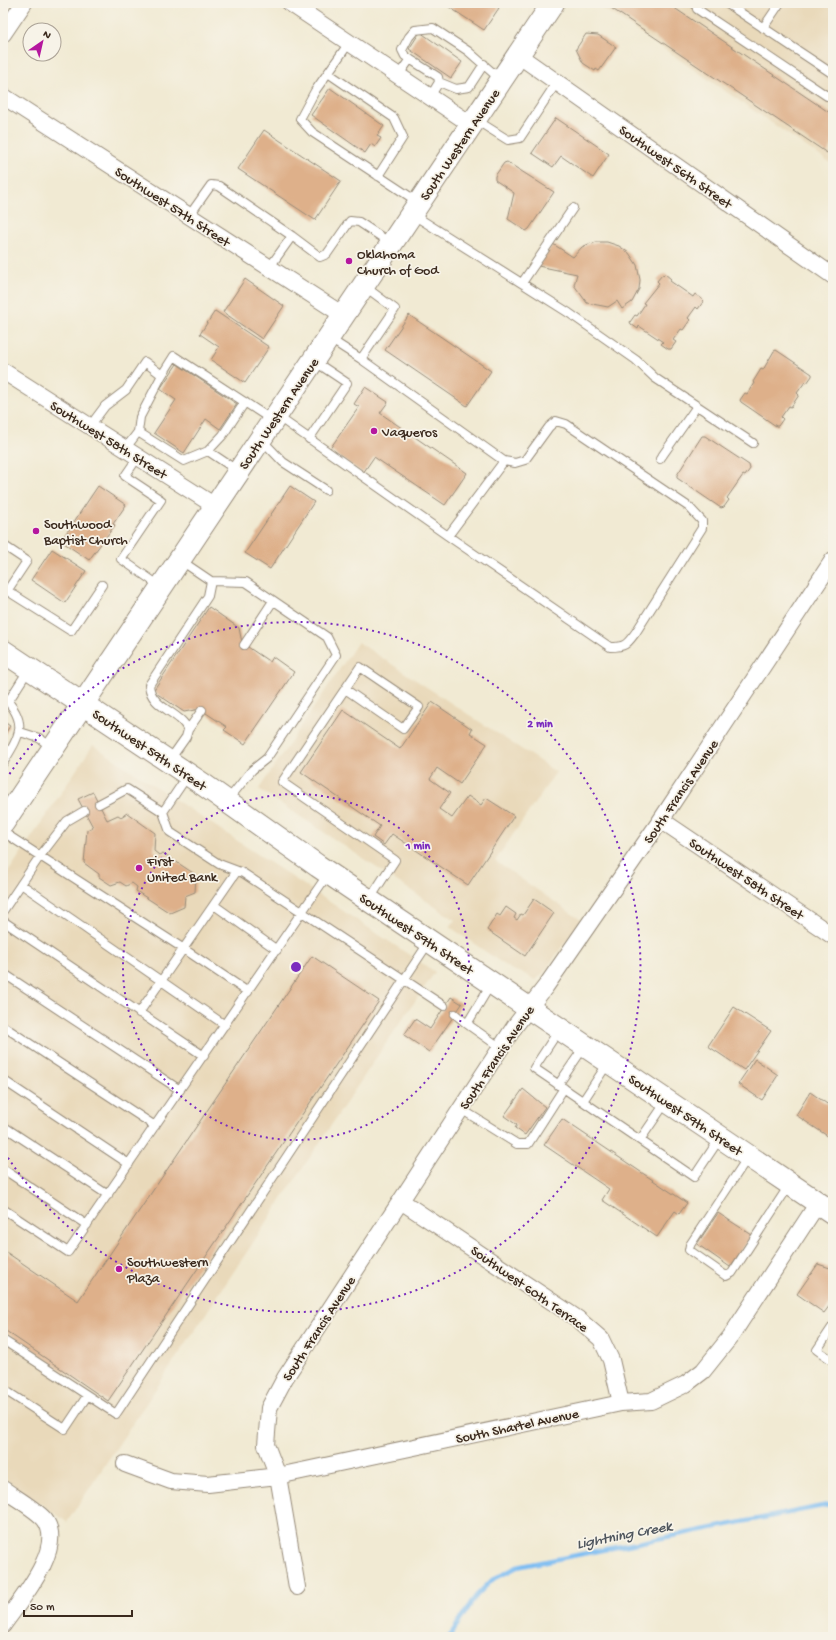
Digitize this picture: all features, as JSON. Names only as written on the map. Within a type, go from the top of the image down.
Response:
[{"type":"main road","name":"South Western Avenue","points":[[4,820],[553,3]]},
{"type":"main road","name":"Southwest 59th Street","points":[[3,651],[169,761],[329,874],[826,1208]]},
{"type":"street","points":[[3,34],[24,3]]},
{"type":"street","points":[[290,3],[430,97],[473,122]]},
{"type":"street","name":"Southwest 56th Street","points":[[518,55],[833,276]]},
{"type":"street","name":"Southwest 57th Street","points":[[3,96],[343,315]]},
{"type":"street","name":"Southwest 58th Street","points":[[3,371],[215,506]]},
{"type":"street","name":"South Francis Avenue","points":[[297,1587],[278,1476],[266,1445],[269,1408],[285,1378],[501,1048],[546,986],[661,820],[833,560]]},
{"type":"street","name":"Southwest 58th Street","points":[[661,820],[833,936]]},
{"type":"street","name":"Southwest 60th Terrace","points":[[401,1201],[578,1319],[601,1339],[612,1360],[621,1403]]},
{"type":"street","name":"South Shartel Avenue","points":[[125,1464],[171,1481],[208,1484],[278,1476],[621,1403],[651,1401],[686,1384],[703,1372],[826,1208]]},
{"type":"street","points":[[3,1490],[45,1520],[51,1536],[49,1550],[35,1580],[3,1625]]},
{"type":"lane","points":[[696,3],[697,8],[826,96],[833,94]]},
{"type":"lane","points":[[726,3],[738,6],[763,28],[833,74]]},
{"type":"lane","points":[[763,28],[780,3]]},
{"type":"lane","points":[[430,97],[439,82],[438,77],[405,56],[402,50],[409,37],[415,30],[433,28],[468,51],[501,80]]},
{"type":"lane","points":[[349,43],[315,91],[300,119],[312,132],[378,176],[416,208],[522,283],[569,313],[636,360],[656,378],[753,443]]},
{"type":"lane","points":[[398,76],[410,59]]},
{"type":"lane","points":[[439,82],[456,89],[469,87],[484,64]]},
{"type":"lane","points":[[328,73],[394,118],[400,130],[403,137],[378,176]]},
{"type":"lane","points":[[473,122],[508,140],[520,138],[557,82]]},
{"type":"lane","points":[[189,216],[211,186],[219,186],[320,257],[327,254],[350,221],[359,222],[392,244]]},
{"type":"lane","points":[[522,283],[573,208]]},
{"type":"lane","points":[[269,268],[292,236]]},
{"type":"lane","points":[[361,359],[395,308],[363,286]]},
{"type":"lane","points":[[161,586],[120,560],[161,500],[125,476],[138,432],[140,417],[162,375],[174,356],[245,402],[309,439],[610,646],[620,647],[627,644],[636,632],[702,528],[702,521],[689,507],[566,424],[556,421],[549,427],[525,460],[515,463],[504,461],[361,359],[328,338]]},
{"type":"lane","points":[[309,439],[347,382],[313,360]]},
{"type":"lane","points":[[90,426],[105,406],[126,390],[145,362],[162,375]]},
{"type":"lane","points":[[138,432],[184,461],[208,451],[223,434],[245,402]]},
{"type":"lane","points":[[660,459],[697,406]]},
{"type":"lane","points":[[261,438],[283,462],[326,490]]},
{"type":"lane","points":[[208,451],[238,471]]},
{"type":"lane","points":[[448,536],[504,461]]},
{"type":"lane","points":[[3,545],[27,561],[5,589],[71,632],[102,585]]},
{"type":"lane","points":[[179,559],[211,581],[246,582],[327,637],[336,655],[267,758],[252,770],[227,801]]},
{"type":"lane","points":[[188,730],[185,723],[153,699],[150,693],[149,685],[162,670],[196,620],[208,596],[211,581]]},
{"type":"lane","points":[[244,644],[273,601]]},
{"type":"lane","points":[[345,689],[403,729],[419,707],[360,667],[345,689],[282,782],[395,860],[369,901]]},
{"type":"lane","points":[[3,763],[15,744],[20,732],[16,712],[6,699],[30,669]]},
{"type":"lane","points":[[169,761],[186,737],[188,730],[202,710]]},
{"type":"lane","points":[[20,732],[39,738],[53,748]]},
{"type":"lane","points":[[163,812],[188,774]]},
{"type":"lane","points":[[99,804],[127,789],[163,812],[170,832],[218,864],[244,873],[444,1006]]},
{"type":"lane","points":[[3,911],[40,856],[67,821],[84,811]]},
{"type":"lane","points":[[4,820],[40,856],[248,992]]},
{"type":"lane","points":[[139,1013],[237,871]]},
{"type":"lane","points":[[3,1209],[68,1252],[329,874]]},
{"type":"lane","points":[[21,884],[225,1025]]},
{"type":"lane","points":[[214,905],[277,950]]},
{"type":"lane","points":[[3,922],[204,1056]]},
{"type":"lane","points":[[3,1340],[116,1414],[429,941]]},
{"type":"lane","points":[[3,973],[180,1090]]},
{"type":"lane","points":[[467,1024],[492,984]]},
{"type":"lane","points":[[456,1014],[467,1024],[501,1048]]},
{"type":"lane","points":[[3,1026],[155,1126]]},
{"type":"lane","points":[[560,1029],[534,1068],[694,1177],[721,1138]]},
{"type":"lane","points":[[461,1109],[517,1144],[528,1144],[584,1046]]},
{"type":"lane","points":[[582,1101],[609,1062]]},
{"type":"lane","points":[[3,1080],[129,1164]]},
{"type":"lane","points":[[640,1140],[666,1101]]},
{"type":"lane","points":[[3,1126],[108,1195]]},
{"type":"lane","points":[[748,1156],[690,1245],[689,1250],[726,1276],[732,1273],[790,1184]]},
{"type":"lane","points":[[3,1169],[87,1225]]},
{"type":"lane","points":[[833,1326],[817,1350],[833,1361]]},
{"type":"lane","points":[[3,1389],[65,1429],[87,1396]]},
{"type":"shaded area","points":[[594,3],[833,3],[833,165],[648,38]]},
{"type":"shaded area","points":[[358,642],[556,772],[495,861],[581,920],[542,975],[535,980],[525,974],[512,970],[450,927],[455,920],[259,789]]},
{"type":"shaded area","name":"Southwestern Plaza","points":[[93,745],[435,972],[374,1061],[67,1522],[3,1477],[3,880]]},
{"type":"building","points":[[443,3],[491,3],[499,8],[484,30]]},
{"type":"building","points":[[614,3],[667,3],[833,115],[833,144],[827,153],[611,8]]},
{"type":"building","points":[[420,32],[462,62],[451,78],[409,49]]},
{"type":"building","points":[[586,34],[598,35],[616,47],[599,71],[596,69],[595,71],[583,63],[576,49]]},
{"type":"building","points":[[330,88],[384,126],[377,136],[381,138],[375,147],[371,144],[365,153],[311,115]]},
{"type":"building","points":[[556,118],[609,154],[593,178],[561,156],[553,167],[532,153]]},
{"type":"building","points":[[264,130],[341,181],[315,220],[238,169]]},
{"type":"building","points":[[507,162],[554,192],[529,229],[526,231],[508,219],[514,193],[495,180],[495,176],[504,163]]},
{"type":"building","points":[[596,242],[607,242],[619,246],[629,253],[637,265],[640,280],[639,289],[632,302],[622,309],[617,301],[608,307],[587,303],[574,285],[577,274],[538,266],[553,244],[573,257],[582,247]]},
{"type":"building","points":[[665,274],[671,279],[670,281],[693,297],[695,294],[702,299],[703,302],[698,309],[696,307],[688,318],[690,320],[673,340],[676,342],[671,349],[668,349],[661,344],[663,342],[639,326],[638,329],[630,322],[635,315],[637,316],[645,304],[643,303],[659,283],[657,281],[662,275]]},
{"type":"building","points":[[245,279],[284,306],[262,339],[223,312]]},
{"type":"building","points":[[215,311],[269,347],[245,383],[211,360],[219,347],[200,334]]},
{"type":"building","points":[[409,315],[491,371],[467,406],[385,350]]},
{"type":"building","points":[[776,350],[812,374],[807,383],[805,382],[797,393],[799,395],[791,407],[789,406],[781,417],[783,419],[778,426],[740,400],[745,393],[747,394],[761,369],[763,370]]},
{"type":"building","points":[[177,364],[237,404],[220,429],[206,419],[184,453],[154,433],[176,400],[160,389]]},
{"type":"building","name":"Vaqueros","points":[[365,387],[388,402],[380,413],[467,473],[445,505],[374,457],[363,473],[329,450],[359,407],[354,404]]},
{"type":"building","points":[[702,436],[705,436],[749,465],[750,469],[745,476],[743,475],[727,498],[729,500],[724,507],[721,508],[677,478],[677,475]]},
{"type":"building","points":[[98,486],[126,505],[113,524],[115,525],[89,560],[61,541]]},
{"type":"building","points":[[290,486],[314,502],[270,569],[245,553]]},
{"type":"building","points":[[52,549],[86,571],[65,603],[31,580]]},
{"type":"building","points":[[209,607],[239,628],[242,643],[270,662],[273,657],[294,672],[245,744],[224,730],[227,727],[200,709],[184,712],[153,691]]},
{"type":"building","points":[[432,702],[472,729],[470,733],[487,744],[460,784],[437,768],[430,779],[450,793],[439,809],[452,818],[468,796],[481,805],[486,798],[514,816],[468,885],[392,834],[384,845],[373,837],[380,826],[301,772],[343,710],[400,749]]},
{"type":"building","points":[[3,721],[10,726],[3,737]]},
{"type":"building","name":"First United Bank","points":[[93,792],[107,820],[118,815],[121,817],[127,813],[155,833],[154,851],[159,855],[163,853],[196,875],[195,892],[185,896],[184,907],[170,913],[136,891],[137,887],[132,883],[126,886],[120,882],[111,885],[99,877],[99,874],[84,863],[87,830],[93,827],[78,799]]},
{"type":"building","points":[[534,899],[554,913],[525,956],[487,930],[497,914],[500,916],[506,907],[516,914],[514,918],[517,920],[521,914],[523,915]]},
{"type":"building","points":[[312,956],[379,1001],[108,1401],[3,1329],[3,1250],[78,1301]]},
{"type":"building","points":[[451,997],[462,1004],[429,1052],[404,1035],[415,1019],[430,1029]]},
{"type":"building","points":[[734,1007],[771,1031],[744,1070],[708,1046]]},
{"type":"building","points":[[755,1059],[778,1075],[762,1100],[738,1084]]},
{"type":"building","points":[[523,1089],[545,1107],[525,1135],[515,1128],[517,1125],[504,1116]]},
{"type":"building","points":[[810,1092],[833,1108],[833,1132],[829,1137],[796,1115]]},
{"type":"building","points":[[562,1119],[687,1203],[679,1214],[675,1211],[657,1237],[602,1200],[609,1189],[544,1145]]},
{"type":"building","points":[[718,1213],[752,1235],[730,1267],[697,1244]]},
{"type":"building","points":[[818,1264],[833,1269],[833,1301],[824,1313],[797,1294]]},
{"type":"waterway","name":"Lightning Creek","points":[[449,1637],[476,1596],[492,1580],[517,1567],[833,1504]]},
{"type":"place","name":"Oklahoma Church of God","points":[[349,261]]},
{"type":"place","name":"Vaqueros","points":[[374,431]]},
{"type":"place","name":"Southwood Baptist Church","points":[[36,531]]},
{"type":"place","name":"First United Bank","points":[[139,868]]},
{"type":"place","name":"Southwestern Plaza","points":[[119,1269]]}]
